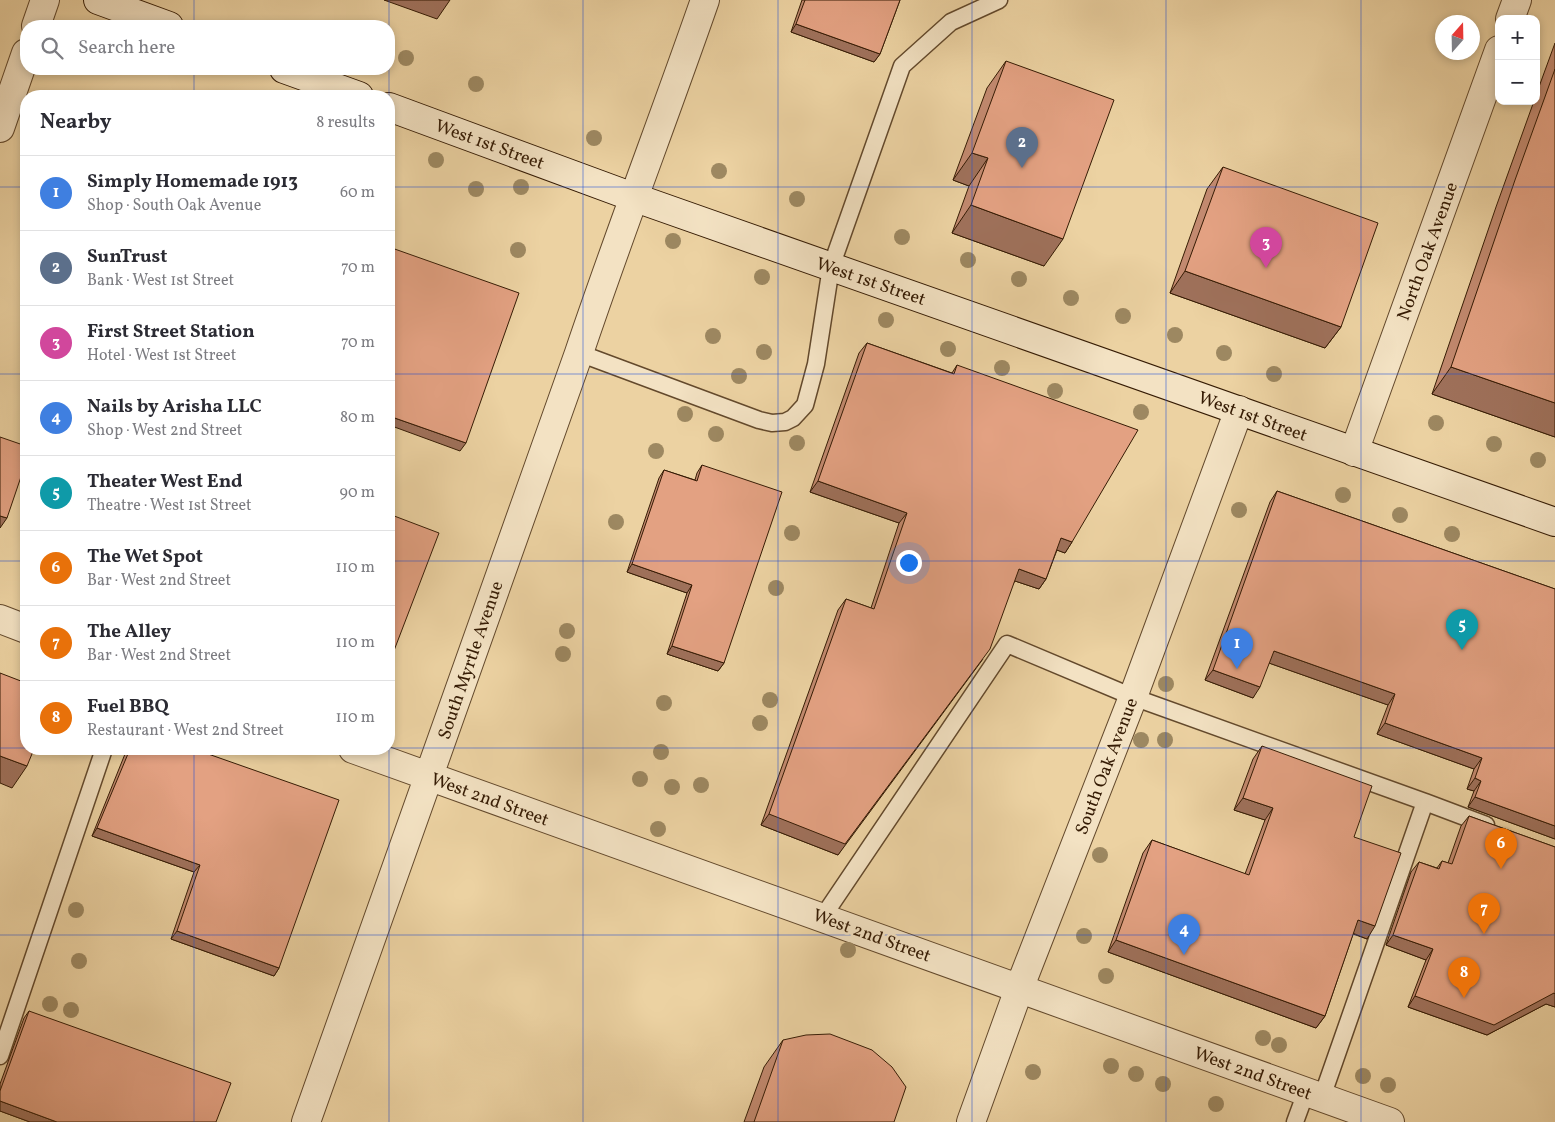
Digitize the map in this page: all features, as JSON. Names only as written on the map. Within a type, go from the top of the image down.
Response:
[{"type":"street","points":[[38,20],[45,0]]},
{"type":"street","points":[[98,0],[153,20]]},
{"type":"street","name":"South Myrtle Avenue","points":[[306,1122],[633,197],[667,109],[705,0]]},
{"type":"street","points":[[1511,15],[1517,0]]},
{"type":"street","name":"North Oak Avenue","points":[[1354,452],[1495,60]]},
{"type":"street","points":[[0,128],[20,70]]},
{"type":"street","points":[[301,75],[342,90]]},
{"type":"street","name":"West 1st Street","points":[[395,109],[633,197],[1555,522]]},
{"type":"street","name":"South Oak Avenue","points":[[971,1122],[1019,989],[1133,697],[1239,410]]},
{"type":"street","points":[[0,619],[20,627]]},
{"type":"street","name":"West 2nd Street","points":[[369,755],[1390,1122]]},
{"type":"lane","points":[[579,353],[759,420],[772,423],[785,422],[793,418],[802,410],[809,394],[816,364],[830,267],[902,66],[951,22],[999,0]]},
{"type":"lane","points":[[822,918],[1008,644],[1133,697],[1499,829]]},
{"type":"lane","points":[[0,1056],[102,755]]},
{"type":"lane","points":[[1295,1122],[1314,1094],[1425,802]]},
{"type":"building","points":[[805,0],[900,0],[880,54],[796,24]]},
{"type":"building","points":[[1006,61],[1114,100],[1063,239],[971,205],[988,158],[972,153]]},
{"type":"building","points":[[1555,69],[1555,403],[1451,367]]},
{"type":"building","points":[[1223,167],[1378,223],[1341,327],[1185,271]]},
{"type":"building","points":[[395,249],[519,293],[466,443],[395,418]]},
{"type":"building","points":[[867,343],[954,374],[957,365],[1138,430],[1072,542],[1061,538],[1046,579],[1019,569],[990,649],[845,844],[769,814],[846,599],[874,609],[907,513],[818,481]]},
{"type":"building","points":[[0,437],[20,444],[20,480],[7,518],[0,516]]},
{"type":"building","points":[[702,465],[782,492],[724,663],[672,646],[692,585],[632,564],[664,470],[697,481]]},
{"type":"building","points":[[1277,491],[1555,589],[1555,826],[1475,797],[1481,781],[1475,778],[1482,758],[1385,723],[1395,694],[1274,651],[1260,687],[1213,670]]},
{"type":"building","points":[[395,516],[439,533],[395,648]]},
{"type":"building","points":[[0,673],[20,681],[20,755],[32,755],[27,766],[0,756]]},
{"type":"building","points":[[1262,746],[1372,786],[1354,837],[1401,853],[1375,926],[1358,920],[1325,1016],[1116,940],[1152,840],[1249,875],[1273,808],[1243,798]]},
{"type":"building","points":[[127,755],[211,755],[339,800],[279,968],[177,931],[200,865],[97,828]]},
{"type":"building","points":[[1469,816],[1555,847],[1555,994],[1494,1025],[1415,996],[1433,949],[1393,935],[1419,862],[1439,869],[1442,861],[1452,864]]},
{"type":"building","points":[[29,1011],[231,1083],[216,1122],[57,1122],[0,1101],[0,1091]]},
{"type":"building","points":[[830,1034],[872,1050],[892,1067],[906,1087],[894,1122],[754,1122],[783,1040],[806,1035]]},
{"type":"place","name":"SunTrust","points":[[1022,168]]},
{"type":"place","name":"First Street Station","points":[[1266,268]]},
{"type":"place","name":"Theater West End","points":[[1462,650]]},
{"type":"place","name":"Simply Homemade 1913","points":[[1237,669]]},
{"type":"place","name":"The Wet Spot","points":[[1501,869]]},
{"type":"place","name":"The Alley","points":[[1484,934]]},
{"type":"place","name":"Nails by Arisha LLC","points":[[1184,955]]},
{"type":"place","name":"Fuel BBQ","points":[[1464,998]]}]
